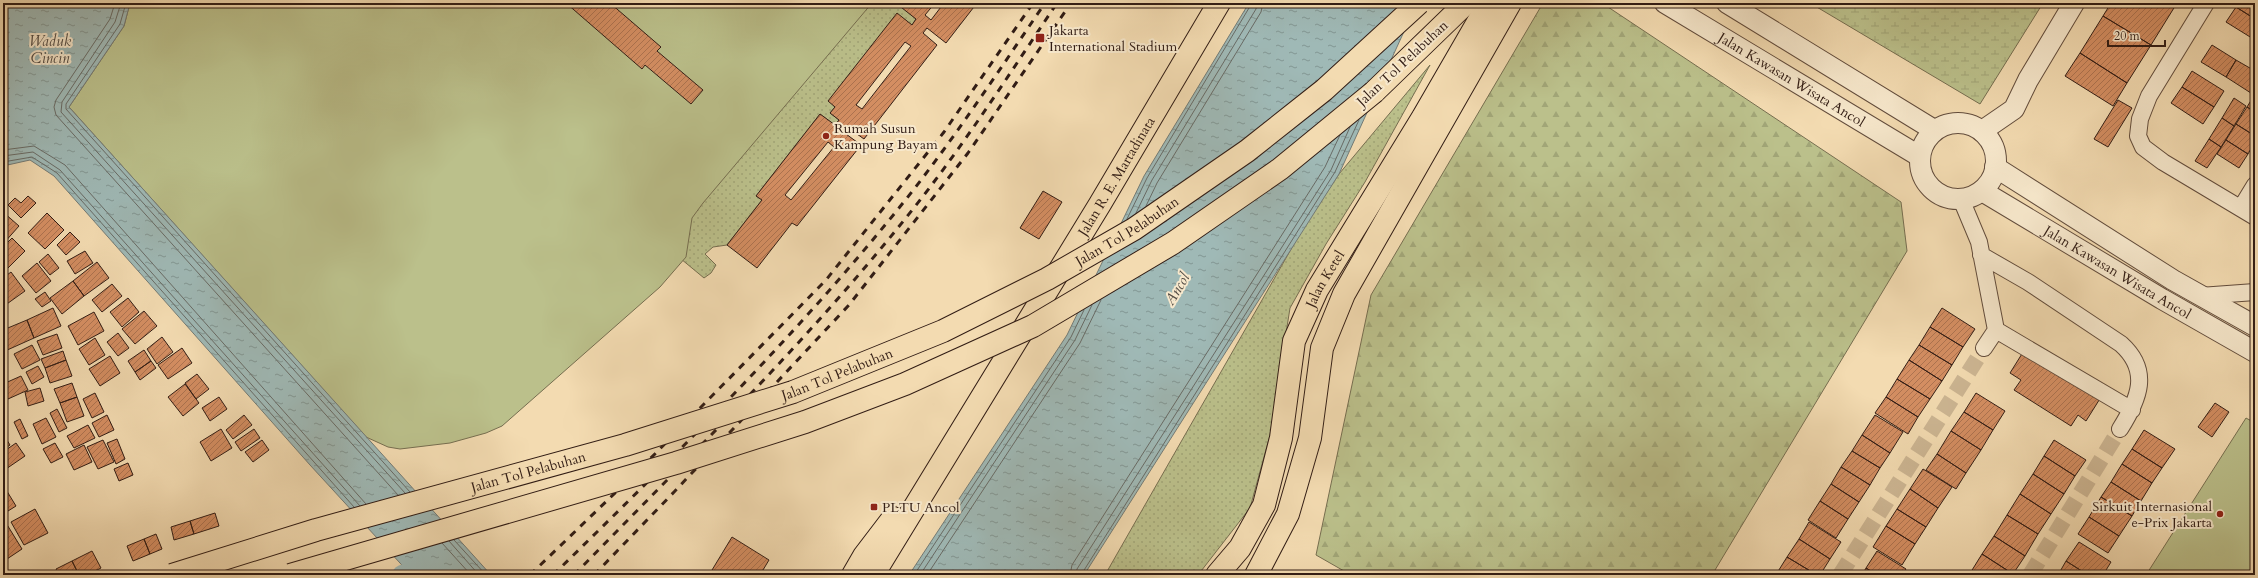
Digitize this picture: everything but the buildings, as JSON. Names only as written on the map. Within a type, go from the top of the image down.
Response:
[{"type":"highway","name":"Jalan R. E. Martadinata","points":[[853,575],[873,569],[962,430],[1104,198],[1219,3]]},
{"type":"highway","name":"Jalan Tol Pelabuhan","points":[[172,575],[316,530],[648,438],[793,392],[943,332],[1046,279],[1134,229],[1247,151],[1324,90],[1419,3]]},
{"type":"highway","name":"Jalan Tol Pelabuhan","points":[[290,575],[676,463],[805,422],[905,384],[1033,326],[1173,243],[1280,169],[1374,92],[1466,3]]},
{"type":"highway","name":"Jalan Ketel","points":[[1217,575],[1240,548],[1264,505],[1281,438],[1294,341],[1317,290],[1489,3]]},
{"type":"highway","name":"Jalan Ketel","points":[[1256,575],[1288,514],[1310,438],[1322,348],[1344,294],[1510,3]]},
{"type":"street","name":"Jalan Kawasan Wisata Ancol","points":[[1665,3],[1919,156]]},
{"type":"street","points":[[1727,3],[1934,130]]},
{"type":"street","points":[[1982,131],[2014,109],[2028,80],[2074,3]]},
{"type":"street","points":[[2206,3],[2149,96],[2140,119],[2138,136],[2143,147],[2163,162],[2255,217]]},
{"type":"street","points":[[1958,122],[1971,125],[1982,131],[1994,147],[1995,168],[1990,180],[1982,191],[1972,197],[1961,199],[1946,198],[1933,190],[1924,181],[1920,169],[1919,156],[1924,142],[1934,130],[1945,124],[1958,122]]},
{"type":"street","name":"Jalan Kawasan Wisata Ancol","points":[[1995,168],[2200,296],[2255,326]]},
{"type":"street","points":[[2241,208],[2255,185]]},
{"type":"street","name":"Jalan Kawasan Wisata Ancol","points":[[1982,191],[2162,299],[2255,352]]},
{"type":"street","points":[[1961,199],[1979,242],[1996,330],[1984,348]]},
{"type":"street","points":[[1981,255],[2028,282],[2131,352],[2139,372],[2140,384],[2132,410],[2120,428]]},
{"type":"street","points":[[2200,296],[2255,292]]},
{"type":"street","points":[[1996,330],[2132,410]]},
{"type":"green space","points":[[130,3],[872,3],[703,203],[692,218],[686,257],[660,287],[502,426],[486,433],[450,443],[400,449],[388,447],[366,437],[69,107],[124,26]]},
{"type":"green space","points":[[857,3],[897,3],[916,19],[912,25],[897,14],[829,101],[835,107],[830,113],[839,120],[835,125],[820,114],[756,196],[762,200],[727,245],[713,247],[705,254],[716,265],[711,273],[704,278],[675,254],[725,142]]},
{"type":"green space","points":[[1543,3],[1602,3],[1901,202],[1907,251],[1712,575],[1351,575],[1316,555],[1371,295]]},
{"type":"green space","points":[[1810,3],[2043,3],[1980,104]]},
{"type":"green space","points":[[1430,65],[1365,182],[1326,244],[1290,308],[1270,435],[1250,508],[1198,575],[1105,575],[1302,230],[1339,174]]},
{"type":"green space","name":"Sirkuit Internasional e-Prix Jakarta","points":[[2246,418],[2255,423],[2255,575],[2146,575]]},
{"type":"water","name":"Waduk Cincin","points":[[3,3],[130,3],[124,26],[69,107],[491,575],[411,575],[310,465],[54,176],[30,160],[3,166]]},
{"type":"water","name":"Ancol","points":[[1249,3],[1417,3],[1339,174],[1084,575],[909,575],[1067,335],[1144,176]]},
{"type":"waterway","points":[[402,575],[426,567]]},
{"type":"tunnel","points":[[1840,575],[1984,348]]},
{"type":"tunnel","points":[[2030,575],[2120,429]]},
{"type":"railway","points":[[530,575],[644,465],[826,280],[944,132],[1033,3]]},
{"type":"railway","points":[[553,575],[691,439],[736,392],[866,248],[943,151],[1045,3]]},
{"type":"railway","points":[[574,575],[744,401],[827,311],[866,266],[926,193],[984,112],[1057,3]]},
{"type":"railway","points":[[594,575],[675,491],[849,305],[968,153],[1071,3]]},
{"type":"place","name":"Jakarta International Stadium","points":[[1040,38]]},
{"type":"place","name":"Rumah Susun Kampung Bayam","points":[[826,136]]},
{"type":"place","name":"PLTU Ancol","points":[[874,507]]},
{"type":"place","name":"Sirkuit Internasional e-Prix Jakarta","points":[[2220,514]]}]
